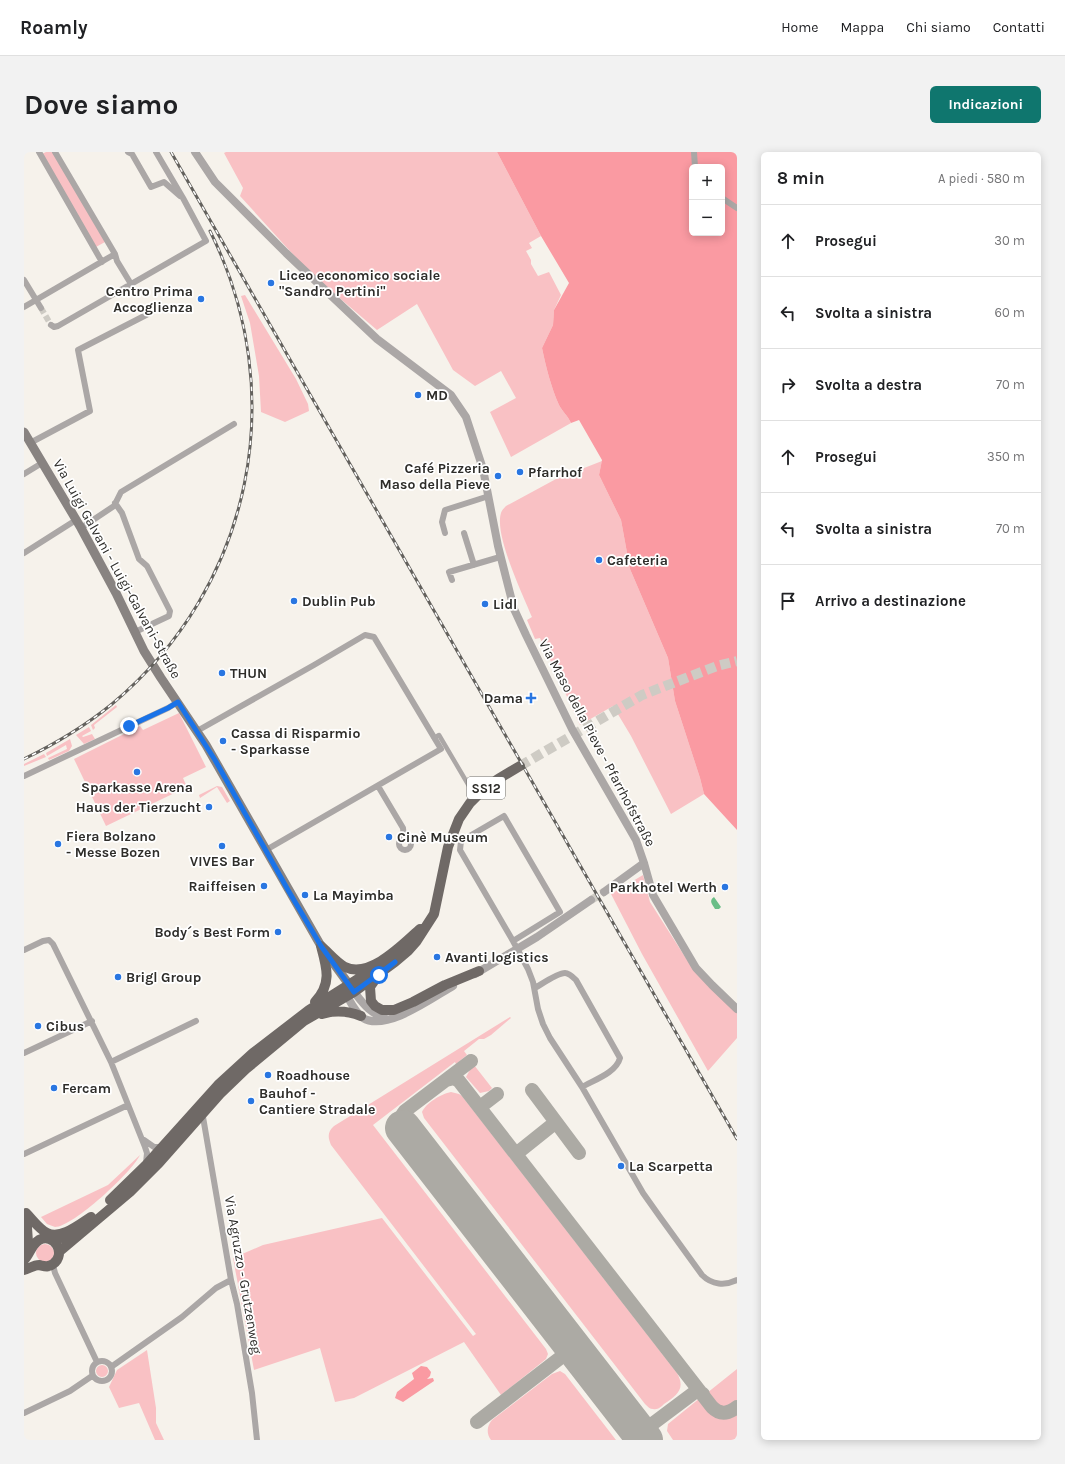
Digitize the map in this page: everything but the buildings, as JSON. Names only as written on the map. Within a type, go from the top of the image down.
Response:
[{"type":"main road","name":"Via Luigi Galvani - Luigi-Galvani-Straße","points":[[24,432],[79,524],[148,656],[215,760],[347,989]]},
{"type":"main road","name":"SS12","points":[[347,989],[396,954],[412,940],[428,918],[436,900],[448,847],[459,819],[470,803],[483,790],[520,766]]},
{"type":"main road","name":"SS12","points":[[395,962],[402,957],[416,942],[432,918],[436,907],[436,900]]},
{"type":"main road","points":[[321,946],[344,966],[354,969],[364,969],[387,956],[421,928]]},
{"type":"main road","points":[[24,1270],[38,1265],[46,1267],[53,1265],[58,1258],[60,1250],[130,1192],[159,1164],[201,1115],[246,1069],[308,1015],[325,987],[328,973],[321,946]]},
{"type":"main road","points":[[395,962],[379,975],[370,987],[370,998],[373,1003],[382,1010],[389,1011],[399,1008],[445,985],[479,972]]},
{"type":"main road","points":[[24,1260],[29,1250],[40,1240],[51,1240],[71,1233],[118,1194],[218,1085],[269,1039],[347,989],[395,962]]},
{"type":"main road","points":[[308,1015],[336,1011],[361,1016]]},
{"type":"main road","points":[[25,1211],[38,1230],[58,1245],[60,1250]]},
{"type":"main road","points":[[25,1211],[40,1228],[54,1235],[60,1235],[91,1217]]},
{"type":"main road","points":[[25,1211],[29,1250],[32,1258],[38,1265]]},
{"type":"street","points":[[39,152],[102,262]]},
{"type":"street","points":[[54,152],[115,254],[117,261],[131,284]]},
{"type":"street","points":[[128,152],[132,154],[151,187],[164,182],[183,198]]},
{"type":"street","points":[[52,326],[131,284],[206,241],[156,152]]},
{"type":"street","name":"Via Maso della Pieve - Pfarrhofstraße","points":[[195,152],[215,182],[290,258],[377,339],[451,395],[466,417],[471,428],[483,469],[500,557],[514,609],[538,661],[587,756],[636,840],[653,895],[697,969],[737,1009]]},
{"type":"street","points":[[694,152],[695,164]]},
{"type":"street","points":[[725,200],[737,208]]},
{"type":"street","points":[[24,307],[115,254]]},
{"type":"street","points":[[24,280],[41,308]]},
{"type":"street","points":[[30,443],[90,411],[78,350],[150,313]]},
{"type":"street","points":[[24,552],[114,506],[121,492],[234,424]]},
{"type":"street","points":[[24,474],[42,463]]},
{"type":"street","points":[[445,533],[442,522],[445,510],[489,496]]},
{"type":"street","points":[[115,504],[122,513],[140,559],[147,566],[170,611],[169,616],[135,632]]},
{"type":"street","points":[[464,533],[474,565]]},
{"type":"street","points":[[452,580],[449,572],[500,557]]},
{"type":"street","points":[[197,731],[365,635],[374,637],[441,749],[266,850]]},
{"type":"street","points":[[24,776],[178,702]]},
{"type":"street","points":[[434,738],[439,735],[472,791]]},
{"type":"street","points":[[378,786],[403,828],[404,838]]},
{"type":"street","points":[[513,941],[560,912],[504,816],[461,841],[460,850],[513,941],[518,949],[528,969],[535,988],[538,1009],[550,1038],[582,1086],[644,1193],[702,1275],[718,1284],[726,1284],[737,1280]]},
{"type":"street","points":[[604,892],[644,863]]},
{"type":"street","points":[[347,989],[361,1016],[369,1020],[389,1020],[400,1016],[518,949],[556,925],[590,900]]},
{"type":"street","points":[[24,950],[43,941],[49,940],[53,944],[111,1062],[147,1153],[146,1165]]},
{"type":"street","points":[[535,988],[559,974],[566,973],[571,975],[576,980],[620,1058],[618,1064],[614,1068],[582,1086]]},
{"type":"street","points":[[347,989],[374,1014],[389,1020]]},
{"type":"street","points":[[111,1062],[196,1021]]},
{"type":"street","points":[[24,1053],[92,1022]]},
{"type":"street","points":[[24,1154],[128,1105]]},
{"type":"street","name":"Via Agruzzo - Grutzenweg","points":[[201,1115],[203,1117],[231,1280],[237,1304],[252,1393],[258,1440]]},
{"type":"street","points":[[142,1139],[154,1147],[162,1147]]},
{"type":"street","points":[[53,1265],[55,1273],[97,1362]]},
{"type":"street","points":[[111,1367],[182,1317],[216,1288],[231,1280]]},
{"type":"street","points":[[97,1362],[107,1362],[111,1367],[112,1372],[107,1380],[102,1382],[96,1380],[92,1376],[93,1366],[97,1362]]},
{"type":"street","points":[[24,1413],[70,1391],[92,1376]]},
{"type":"shaded area","points":[[46,152],[53,152],[105,242],[96,247],[42,154]]},
{"type":"shaded area","points":[[497,152],[541,236],[529,243],[532,248],[526,251],[531,260],[531,264],[538,276],[549,272],[561,295],[554,310],[553,325],[542,348],[556,398],[560,407],[571,423],[511,457],[490,412],[516,398],[501,371],[475,386],[453,370],[417,304],[377,330],[309,272],[240,196],[243,188],[224,153]]},
{"type":"shaded area","points":[[497,152],[737,152],[737,830],[704,794],[675,701],[668,658],[630,569],[621,520],[599,475],[602,460],[579,420],[571,423],[560,407],[551,384],[542,348],[553,325],[554,310],[569,283],[541,236]]},
{"type":"shaded area","points":[[245,295],[296,379],[308,404],[309,411],[285,422],[261,412],[259,376],[250,323],[241,296]]},
{"type":"shaded area","points":[[602,461],[599,475],[621,520],[630,569],[668,658],[675,701],[704,794],[671,814],[631,736],[613,706],[580,725],[540,638],[535,639],[527,620],[532,617],[510,565],[502,535],[500,523],[501,513],[506,506],[556,479]]},
{"type":"shaded area","points":[[116,705],[117,707],[94,725],[95,728],[93,730],[91,725]]},
{"type":"shaded area","name":"Sparkasse Arena","points":[[179,713],[206,767],[183,778],[187,787],[106,826],[74,759],[140,726],[143,730]]},
{"type":"shaded area","points":[[89,727],[91,731],[82,736],[92,734],[95,739],[84,744],[76,735]]},
{"type":"shaded area","points":[[70,739],[72,746],[69,751],[49,760],[48,758],[67,749],[66,745],[47,756],[46,753]]},
{"type":"shaded area","points":[[44,754],[46,757],[24,766],[24,764]]},
{"type":"shaded area","points":[[217,786],[222,787],[230,801],[227,803],[217,787],[200,798],[199,795]]},
{"type":"shaded area","points":[[643,875],[650,902],[687,960],[737,1012],[737,1038],[708,1071],[642,954],[611,894]]},
{"type":"shaded area","points":[[714,897],[721,907],[719,909],[715,909],[712,903],[711,900]]},
{"type":"shaded area","points":[[510,1017],[511,1018],[491,1035],[484,1039],[479,1039],[464,1051],[467,1055],[456,1064],[455,1062],[373,1125],[546,1349],[548,1354],[546,1359],[501,1395],[464,1342],[354,1398],[335,1402],[320,1348],[254,1370],[233,1258],[263,1245],[382,1218],[473,1336],[476,1334],[331,1145],[329,1135],[334,1126]]},
{"type":"shaded area","points":[[474,1065],[492,1088],[489,1091],[480,1093],[466,1077]]},
{"type":"shaded area","points":[[451,1092],[462,1096],[677,1373],[681,1383],[679,1391],[673,1398],[661,1407],[652,1409],[645,1404],[424,1118],[422,1112],[430,1102]]},
{"type":"shaded area","points":[[140,1155],[135,1163],[114,1185],[88,1209],[75,1218],[63,1225],[55,1227],[47,1224],[41,1217],[108,1185]]},
{"type":"shaded area","points":[[41,1244],[49,1244],[54,1249],[52,1260],[49,1262],[41,1262],[36,1257],[36,1249]]},
{"type":"shaded area","points":[[147,1350],[156,1408],[156,1423],[164,1440],[155,1440],[139,1403],[119,1408],[109,1387],[117,1370]]},
{"type":"shaded area","points":[[100,1365],[104,1365],[108,1371],[104,1377],[100,1377],[96,1373],[96,1369]]},
{"type":"shaded area","points":[[421,1366],[427,1367],[431,1372],[427,1379],[433,1378],[434,1381],[403,1402],[395,1398],[397,1392],[414,1379],[412,1373]]},
{"type":"shaded area","points":[[737,1369],[737,1403],[727,1408],[716,1406],[707,1393]]},
{"type":"shaded area","points":[[560,1371],[565,1374],[616,1440],[491,1440],[488,1435],[488,1430],[492,1420],[552,1374]]},
{"type":"shaded area","points":[[700,1398],[712,1411],[720,1416],[731,1416],[737,1412],[737,1440],[673,1440],[667,1431],[668,1424]]},
{"type":"taxiway","points":[[403,1128],[401,1120],[405,1111],[471,1061]]},
{"type":"taxiway","points":[[446,1080],[454,1078],[459,1081],[712,1407],[715,1410],[724,1413],[737,1407]]},
{"type":"taxiway","points":[[532,1090],[579,1153]]},
{"type":"taxiway","points":[[480,1107],[497,1094]]},
{"type":"taxiway","points":[[516,1154],[556,1122]]},
{"type":"taxiway","points":[[477,1422],[573,1348]]},
{"type":"taxiway","points":[[629,1420],[637,1427],[647,1428],[695,1392],[700,1392],[703,1394]]},
{"type":"runway","points":[[403,1128],[645,1440]]},
{"type":"tunnel","points":[[41,308],[51,325]]},
{"type":"tunnel","points":[[520,766],[642,695],[717,666],[737,661]]},
{"type":"tunnel","points":[[591,900],[604,892]]},
{"type":"railway","points":[[171,152],[737,1139]]},
{"type":"railway","points":[[24,759],[70,734],[102,712],[160,656],[198,603],[226,545],[244,484],[252,421],[249,357],[235,293],[210,231]]},
{"type":"place","name":"Liceo economico sociale \"Sandro Pertini\"","points":[[271,283]]},
{"type":"place","name":"Centro Prima Accoglienza","points":[[201,299]]},
{"type":"place","name":"MD","points":[[418,395]]},
{"type":"place","name":"Pfarrhof","points":[[520,472]]},
{"type":"place","name":"Café Pizzeria Maso della Pieve","points":[[498,476]]},
{"type":"place","name":"Cafeteria","points":[[599,560]]},
{"type":"place","name":"Dublin Pub","points":[[294,601]]},
{"type":"place","name":"Lidl","points":[[485,604]]},
{"type":"place","name":"THUN","points":[[222,673]]},
{"type":"place","name":"Dama","points":[[531,698]]},
{"type":"place","name":"Cassa di Risparmio - Sparkasse","points":[[223,741]]},
{"type":"place","name":"Sparkasse Arena","points":[[137,772]]},
{"type":"place","name":"Haus der Tierzucht","points":[[209,807]]},
{"type":"place","name":"Cinè Museum","points":[[389,837]]},
{"type":"place","name":"Fiera Bolzano - Messe Bozen","points":[[58,844]]},
{"type":"place","name":"VIVES Bar","points":[[222,846]]},
{"type":"place","name":"Raiffeisen","points":[[264,886]]},
{"type":"place","name":"Parkhotel Werth","points":[[725,887]]},
{"type":"place","name":"La Mayimba","points":[[305,895]]},
{"type":"place","name":"Body´s Best Form","points":[[278,932]]},
{"type":"place","name":"Avanti logistics","points":[[437,957]]},
{"type":"place","name":"Brigl Group","points":[[118,977]]},
{"type":"place","name":"Cibus","points":[[38,1026]]},
{"type":"place","name":"Roadhouse","points":[[268,1075]]},
{"type":"place","name":"Fercam","points":[[54,1088]]},
{"type":"place","name":"Bauhof - Cantiere Stradale","points":[[251,1101]]},
{"type":"place","name":"La Scarpetta","points":[[621,1166]]},
{"type":"route","points":[[129,726],[178,702],[215,760],[321,946],[354,992],[395,962],[379,975]]}]
